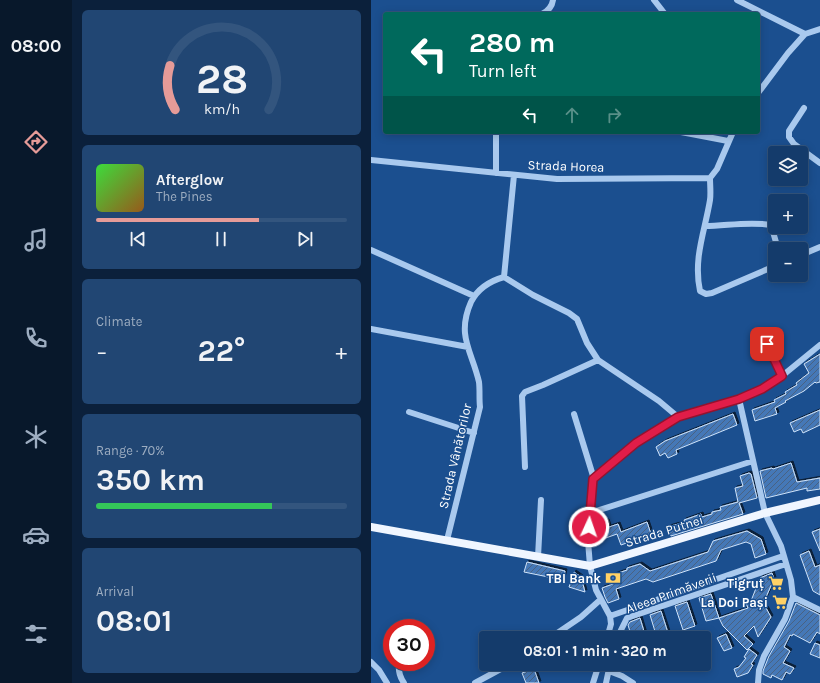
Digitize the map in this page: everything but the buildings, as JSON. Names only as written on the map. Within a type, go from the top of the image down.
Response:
[{"type":"main road","name":"Strada Putnei","points":[[371,527],[590,566],[765,513],[820,500]]},
{"type":"street","points":[[545,12],[552,6],[553,0]]},
{"type":"street","points":[[654,0],[663,12]]},
{"type":"street","points":[[737,0],[805,34]]},
{"type":"street","points":[[760,90],[788,53],[805,34],[820,29]]},
{"type":"street","points":[[804,108],[789,131],[789,137],[794,144],[820,163]]},
{"type":"street","points":[[496,134],[496,173]]},
{"type":"street","points":[[696,134],[728,141]]},
{"type":"street","points":[[732,134],[717,169],[710,178],[711,198],[699,251],[698,281],[700,291],[703,293],[712,293],[768,269]]},
{"type":"street","name":"Strada Horea","points":[[371,160],[557,179],[710,178]]},
{"type":"street","points":[[505,277],[514,175]]},
{"type":"street","points":[[705,226],[758,223],[771,224],[776,242]]},
{"type":"street","points":[[808,252],[820,247]]},
{"type":"street","points":[[371,250],[426,276],[474,296],[493,280],[505,277],[533,295],[569,313],[577,319],[587,343],[598,360],[659,401],[678,417]]},
{"type":"street","name":"Strada Vânătorilor","points":[[447,540],[480,407],[479,384],[468,347],[465,321],[474,296]]},
{"type":"street","points":[[371,329],[468,347]]},
{"type":"street","points":[[761,333],[782,376]]},
{"type":"street","points":[[593,479],[636,443],[678,417],[739,399],[762,389],[782,376],[820,345]]},
{"type":"street","points":[[525,467],[522,396],[525,392],[598,360]]},
{"type":"street","points":[[739,399],[765,513],[781,546],[793,597],[785,619],[764,656],[759,670],[758,683]]},
{"type":"street","points":[[409,412],[474,433]]},
{"type":"street","points":[[574,414],[593,479],[588,541],[590,566],[594,586],[600,600],[610,616],[611,624],[609,631]]},
{"type":"street","points":[[590,513],[753,461]]},
{"type":"street","points":[[538,557],[541,500]]},
{"type":"street","name":"Aleea Primăverii","points":[[610,616],[783,556]]},
{"type":"street","name":"Aleea Primăverii","points":[[620,631],[627,618],[786,564]]},
{"type":"street","points":[[793,597],[820,610]]},
{"type":"street","points":[[560,631],[581,617],[600,600]]},
{"type":"street","points":[[371,662],[379,670],[387,683]]},
{"type":"street","points":[[398,671],[399,676],[403,683]]},
{"type":"street","points":[[475,683],[498,671]]},
{"type":"street","points":[[593,683],[597,671]]},
{"type":"street","points":[[606,683],[609,672],[622,676],[633,683]]},
{"type":"place","name":"TBI Bank","points":[[613,578]]},
{"type":"place","name":"Tigruț","points":[[776,583]]},
{"type":"place","name":"La Doi Pași","points":[[780,602]]},
{"type":"route","points":[[589,527],[593,479],[636,443],[678,417],[739,399],[762,389],[782,376],[767,344]]}]
